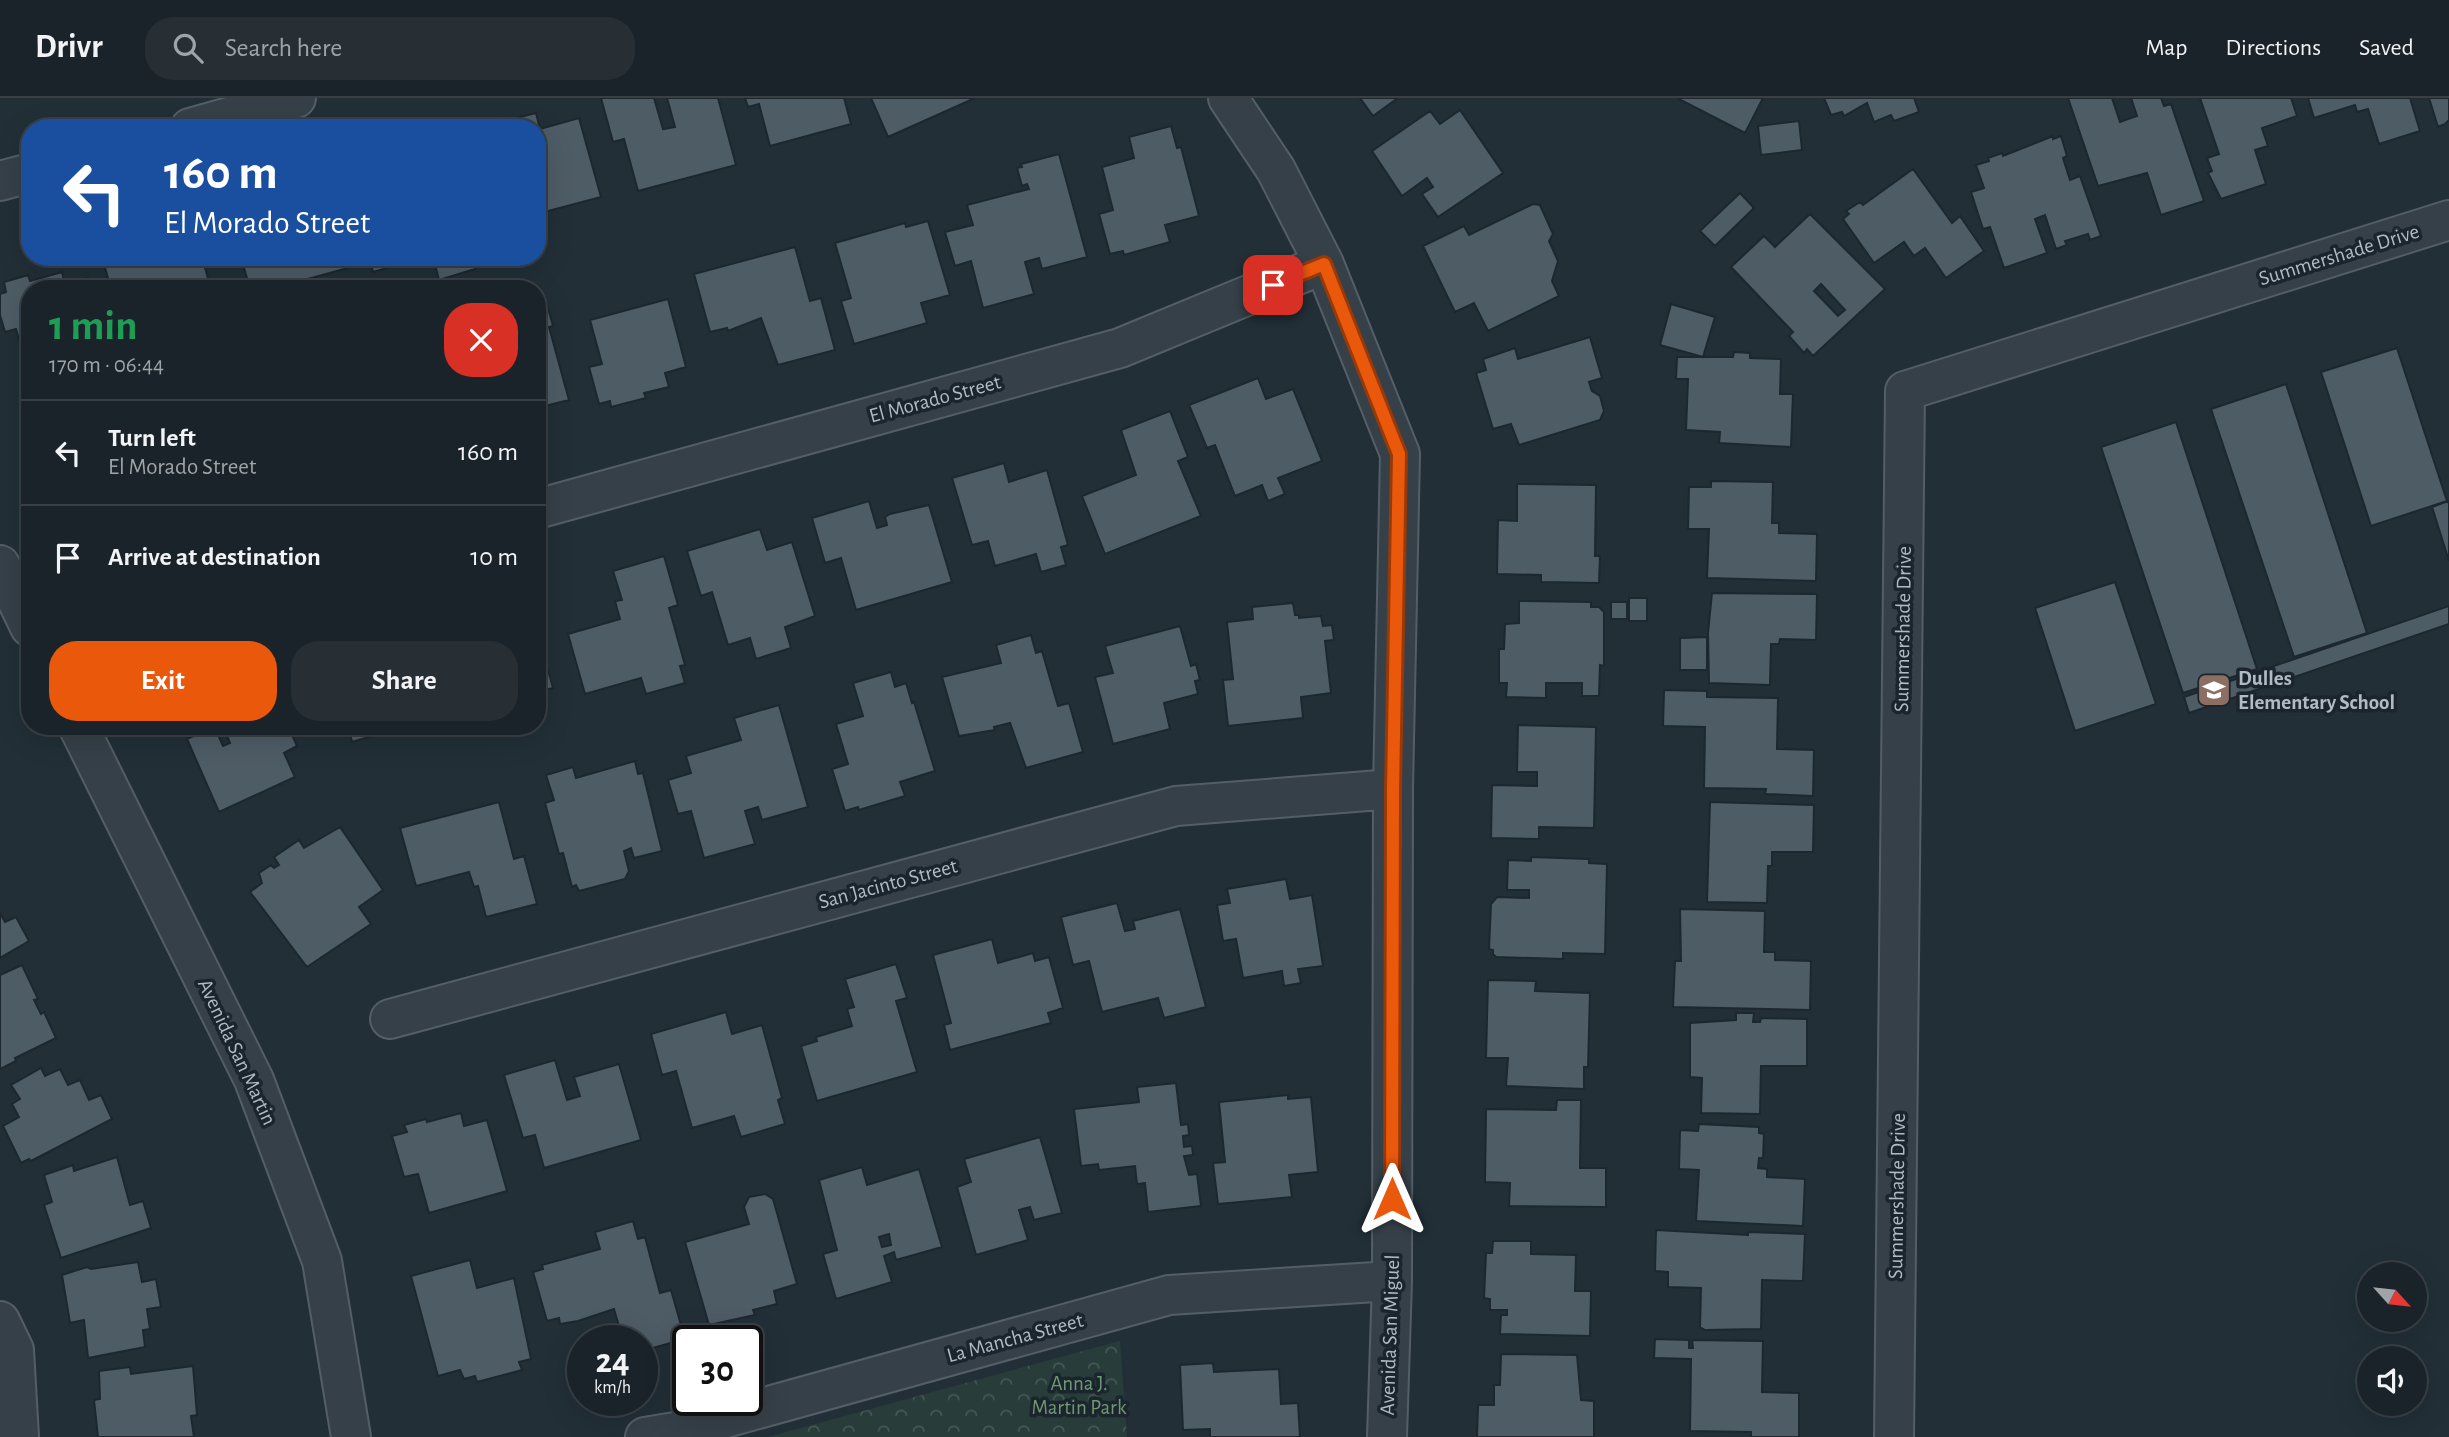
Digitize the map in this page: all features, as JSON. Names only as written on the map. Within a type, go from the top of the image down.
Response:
[{"type":"street","points":[[222,119],[296,98]]},
{"type":"street","name":"Avenida San Miguel","points":[[1228,98],[1276,170],[1324,264],[1399,454],[1393,789],[1392,1281],[1387,1437]]},
{"type":"street","points":[[0,181],[21,175]]},
{"type":"street","name":"Summershade Drive","points":[[1894,1437],[1905,391],[2449,220]]},
{"type":"street","name":"El Morado Street","points":[[546,507],[1120,348],[1324,264]]},
{"type":"street","points":[[0,565],[21,608]]},
{"type":"street","name":"Avenida San Martin","points":[[82,735],[254,1080],[322,1261],[351,1437]]},
{"type":"street","name":"San Jacinto Street","points":[[390,1019],[1176,806],[1393,789]]},
{"type":"street","name":"La Mancha Street","points":[[645,1437],[675,1432],[1169,1295],[1392,1281]]},
{"type":"street","points":[[0,1321],[14,1350],[19,1437]]},
{"type":"green space","name":"Anna J. Martin Park","points":[[1120,1341],[1127,1437],[768,1437]]},
{"type":"building","points":[[601,98],[654,98],[663,129],[675,127],[667,98],[718,98],[736,165],[638,191],[624,139],[613,142]]},
{"type":"building","points":[[745,98],[844,98],[851,124],[770,146],[759,104],[748,107]]},
{"type":"building","points":[[871,98],[975,98],[888,137]]},
{"type":"building","points":[[1360,98],[1398,98],[1373,116]]},
{"type":"building","points":[[1677,98],[1763,98],[1745,133]]},
{"type":"building","points":[[1824,98],[1914,98],[1919,112],[1894,121],[1891,115],[1874,122],[1867,103],[1844,116],[1842,112],[1831,115]]},
{"type":"building","points":[[2068,98],[2112,98],[2120,122],[2137,116],[2131,98],[2161,98],[2164,106],[2171,104],[2204,201],[2161,215],[2147,173],[2098,186]]},
{"type":"building","points":[[2200,98],[2291,98],[2297,116],[2262,128],[2268,146],[2255,150],[2266,184],[2221,199],[2208,173],[2212,171],[2207,158],[2219,154]]},
{"type":"building","points":[[2308,98],[2410,98],[2420,131],[2379,144],[2368,109],[2357,112],[2355,105],[2314,118]]},
{"type":"building","points":[[2429,98],[2449,98],[2449,120],[2445,124],[2438,127]]},
{"type":"building","points":[[1460,110],[1503,173],[1438,217],[1422,194],[1433,187],[1427,178],[1402,196],[1372,151],[1430,111],[1440,124]]},
{"type":"building","points":[[536,113],[538,119],[512,119]]},
{"type":"building","points":[[579,118],[601,197],[546,212],[546,127]]},
{"type":"building","points":[[1799,121],[1802,150],[1761,155],[1758,126]]},
{"type":"building","points":[[1171,126],[1177,148],[1181,147],[1199,216],[1165,225],[1170,242],[1124,255],[1123,251],[1110,254],[1099,214],[1113,210],[1102,167],[1134,158],[1129,137]]},
{"type":"building","points":[[2053,136],[2053,139],[2061,136],[2067,156],[2063,158],[2070,180],[2080,176],[2101,236],[2090,240],[2088,234],[2065,241],[2067,245],[2056,249],[2045,215],[2035,219],[2047,253],[2004,268],[1990,227],[1983,229],[1971,192],[1984,188],[1976,165],[1989,161],[1988,158],[2002,153],[2003,156]]},
{"type":"building","points":[[1059,154],[1087,257],[1042,269],[1039,258],[1025,262],[1034,294],[983,308],[971,261],[955,266],[945,232],[973,225],[967,205],[1029,189],[1027,184],[1022,186],[1017,168],[1022,167],[1021,164]]},
{"type":"building","points":[[1913,169],[1952,223],[1960,216],[1984,251],[1946,278],[1925,248],[1914,256],[1904,242],[1874,263],[1843,219],[1849,214],[1846,211],[1860,202],[1863,205]]},
{"type":"building","points":[[1740,193],[1754,208],[1715,246],[1700,231]]},
{"type":"building","points":[[1533,204],[1540,205],[1553,234],[1549,241],[1558,261],[1552,281],[1559,296],[1488,331],[1474,303],[1455,312],[1423,246],[1464,226],[1469,235]]},
{"type":"building","points":[[1810,214],[1885,289],[1813,356],[1807,349],[1804,353],[1789,336],[1793,332],[1731,267],[1764,236],[1775,247]],"holes":[[[1821,284],[1845,310],[1838,316],[1814,291]]]},
{"type":"building","points":[[928,221],[950,295],[921,303],[927,323],[854,344],[841,301],[851,298],[835,243],[905,223],[906,227]]},
{"type":"building","points":[[795,247],[810,301],[821,298],[835,350],[778,365],[761,318],[728,331],[727,328],[710,332],[694,274]]},
{"type":"building","points":[[105,266],[205,266],[208,280],[108,280]]},
{"type":"building","points":[[244,266],[348,268],[304,280],[247,280]]},
{"type":"building","points":[[371,266],[394,266],[373,272]]},
{"type":"building","points":[[435,266],[474,266],[475,269],[439,280]]},
{"type":"building","points":[[62,272],[64,280],[34,280]]},
{"type":"building","points":[[28,275],[30,280],[21,280],[21,346],[16,329],[5,332],[0,315],[0,294],[6,292],[4,282]]},
{"type":"building","points":[[668,299],[686,367],[665,373],[669,387],[644,393],[646,398],[611,407],[610,401],[599,404],[589,367],[602,364],[590,320]]},
{"type":"building","points":[[546,301],[553,326],[549,327],[569,400],[546,406]]},
{"type":"building","points":[[1671,304],[1715,317],[1703,357],[1660,345]]},
{"type":"building","points":[[1590,337],[1602,378],[1589,382],[1592,391],[1600,396],[1604,411],[1600,420],[1519,445],[1511,424],[1493,429],[1476,373],[1486,370],[1483,359],[1515,348],[1518,359]]},
{"type":"building","points":[[2397,348],[2447,501],[2371,526],[2321,372]]},
{"type":"building","points":[[1734,352],[1750,353],[1750,358],[1781,359],[1780,394],[1793,394],[1791,447],[1719,443],[1720,432],[1686,430],[1688,379],[1676,379],[1677,357],[1733,357]]},
{"type":"building","points":[[1258,378],[1266,399],[1293,389],[1322,461],[1278,478],[1285,494],[1268,501],[1262,485],[1235,496],[1215,445],[1207,448],[1189,405]]},
{"type":"building","points":[[2286,384],[2367,633],[2294,657],[2211,409]]},
{"type":"building","points":[[1170,411],[1188,457],[1178,461],[1201,516],[1105,554],[1082,496],[1136,475],[1121,430]]},
{"type":"building","points":[[2176,422],[2257,669],[2183,693],[2101,447]]},
{"type":"building","points":[[1004,463],[1009,482],[1047,470],[1068,545],[1061,547],[1066,565],[1041,572],[1036,554],[995,566],[988,541],[972,545],[952,478]]},
{"type":"building","points":[[1711,481],[1773,482],[1772,523],[1779,523],[1779,533],[1817,534],[1816,581],[1707,578],[1709,529],[1688,529],[1689,487],[1711,487]]},
{"type":"building","points":[[1517,484],[1596,485],[1595,556],[1600,556],[1599,583],[1541,582],[1541,575],[1497,574],[1498,520],[1517,521]]},
{"type":"building","points":[[869,501],[877,528],[887,525],[885,517],[890,514],[929,505],[952,582],[856,610],[841,558],[825,563],[812,518]]},
{"type":"building","points":[[2448,501],[2449,504],[2449,561],[2432,507]]},
{"type":"building","points":[[760,529],[767,550],[792,542],[815,616],[785,627],[791,648],[756,659],[750,638],[728,645],[712,592],[701,596],[687,551]]},
{"type":"building","points":[[664,556],[678,605],[669,608],[685,665],[680,666],[685,683],[646,694],[641,678],[585,694],[568,634],[620,619],[615,601],[622,600],[613,571]]},
{"type":"building","points":[[2115,582],[2156,704],[2075,731],[2035,608]]},
{"type":"building","points":[[1712,593],[1817,594],[1816,640],[1780,639],[1779,644],[1771,644],[1770,685],[1709,683],[1708,633]]},
{"type":"building","points":[[1629,598],[1647,598],[1647,621],[1629,621]]},
{"type":"building","points":[[1519,601],[1591,602],[1591,607],[1599,607],[1604,612],[1604,666],[1600,665],[1599,696],[1582,696],[1582,683],[1546,683],[1546,698],[1506,697],[1507,683],[1499,683],[1499,649],[1504,649],[1505,624],[1519,623]]},
{"type":"building","points":[[1611,602],[1627,602],[1627,619],[1611,619]]},
{"type":"building","points":[[1293,603],[1295,615],[1299,615],[1299,618],[1321,616],[1323,626],[1332,625],[1334,640],[1325,641],[1331,693],[1301,697],[1303,718],[1228,726],[1223,680],[1233,679],[1227,622],[1253,619],[1252,607]]},
{"type":"building","points":[[2449,606],[2449,624],[2189,713],[2184,697]]},
{"type":"building","points":[[1180,626],[1191,666],[1196,664],[1200,680],[1195,681],[1198,694],[1164,703],[1170,729],[1113,744],[1095,677],[1113,673],[1105,646]]},
{"type":"building","points":[[1031,635],[1036,653],[1042,651],[1058,706],[1069,703],[1083,752],[1026,768],[1010,723],[994,727],[995,730],[959,736],[942,677],[1001,663],[996,645]]},
{"type":"building","points":[[1707,637],[1707,670],[1680,670],[1680,638]]},
{"type":"building","points":[[546,663],[553,688],[546,690]]},
{"type":"building","points":[[891,672],[895,687],[906,683],[935,771],[900,782],[905,796],[859,810],[858,807],[845,811],[832,769],[848,764],[836,724],[863,716],[853,683]]},
{"type":"building","points":[[1664,690],[1707,691],[1707,697],[1778,698],[1777,749],[1814,750],[1813,796],[1765,794],[1766,789],[1704,788],[1705,727],[1663,726]]},
{"type":"building","points":[[779,705],[808,807],[762,820],[758,807],[745,811],[755,844],[704,858],[691,811],[678,814],[668,780],[691,773],[686,756],[741,740],[734,718]]},
{"type":"building","points":[[1518,725],[1596,727],[1594,828],[1539,827],[1539,839],[1491,838],[1492,785],[1537,786],[1537,772],[1517,772]]},
{"type":"building","points":[[195,735],[218,735],[223,746],[230,743],[227,735],[292,735],[297,746],[284,753],[295,777],[219,812],[187,739]]},
{"type":"building","points":[[350,735],[376,735],[352,742]]},
{"type":"building","points":[[635,761],[638,774],[643,773],[662,851],[634,858],[631,848],[624,851],[629,871],[625,879],[579,891],[576,885],[572,887],[563,853],[559,854],[545,803],[554,800],[546,775],[573,767],[576,778]]},
{"type":"building","points":[[499,802],[514,859],[524,856],[537,904],[486,917],[478,886],[474,887],[469,872],[416,886],[400,828]]},
{"type":"building","points":[[1710,802],[1814,805],[1813,852],[1772,852],[1772,866],[1768,866],[1767,903],[1707,902]]},
{"type":"building","points":[[340,827],[383,890],[359,907],[371,924],[307,967],[250,892],[262,883],[259,873],[271,865],[274,868],[279,865],[274,857],[299,840],[304,848]]},
{"type":"building","points":[[1531,857],[1589,859],[1589,863],[1607,864],[1605,954],[1563,953],[1563,959],[1496,957],[1493,950],[1489,949],[1491,904],[1497,897],[1529,898],[1529,890],[1507,890],[1508,860],[1531,861]]},
{"type":"building","points":[[1286,879],[1290,899],[1312,895],[1323,966],[1298,969],[1301,983],[1284,986],[1282,971],[1243,978],[1236,939],[1223,941],[1217,905],[1230,903],[1227,889]]},
{"type":"building","points":[[1117,903],[1125,931],[1135,929],[1133,921],[1180,909],[1206,1007],[1164,1018],[1158,998],[1102,1012],[1089,961],[1073,965],[1061,917]]},
{"type":"building","points":[[1680,909],[1765,911],[1764,952],[1775,952],[1775,960],[1811,961],[1810,1010],[1673,1007],[1675,961],[1681,961]]},
{"type":"building","points":[[0,913],[5,922],[16,917],[29,941],[0,958]]},
{"type":"building","points":[[992,939],[998,963],[1033,953],[1035,961],[1049,957],[1063,1008],[1048,1013],[1051,1023],[950,1050],[944,1025],[951,1023],[933,955]]},
{"type":"building","points":[[896,964],[907,998],[896,1001],[917,1072],[817,1101],[801,1046],[817,1041],[816,1037],[852,1026],[847,1009],[854,1007],[845,979]]},
{"type":"building","points":[[22,965],[38,999],[34,1000],[41,1014],[44,1012],[56,1038],[15,1058],[16,1061],[0,1069],[0,975]]},
{"type":"building","points":[[1488,980],[1536,981],[1535,991],[1590,993],[1588,1067],[1584,1067],[1584,1089],[1506,1086],[1508,1058],[1486,1058]]},
{"type":"building","points":[[726,1012],[732,1034],[762,1025],[782,1098],[778,1100],[785,1124],[741,1137],[734,1116],[692,1128],[676,1071],[662,1075],[651,1034]]},
{"type":"building","points":[[1736,1013],[1754,1013],[1753,1022],[1760,1022],[1761,1018],[1807,1019],[1807,1066],[1761,1066],[1760,1114],[1701,1113],[1702,1078],[1690,1077],[1690,1023],[1736,1020]]},
{"type":"building","points":[[555,1060],[567,1100],[580,1096],[574,1077],[619,1064],[641,1140],[544,1168],[535,1135],[523,1138],[504,1075]]},
{"type":"building","points":[[41,1068],[45,1076],[60,1069],[68,1085],[80,1080],[89,1100],[101,1095],[112,1119],[31,1161],[29,1159],[21,1163],[3,1126],[19,1117],[12,1104],[20,1099],[11,1085]]},
{"type":"building","points":[[1176,1083],[1181,1125],[1188,1124],[1189,1135],[1183,1136],[1184,1147],[1192,1146],[1193,1155],[1184,1156],[1189,1175],[1197,1174],[1201,1206],[1148,1212],[1145,1183],[1137,1184],[1135,1166],[1099,1170],[1098,1164],[1081,1166],[1074,1109],[1139,1102],[1137,1087]]},
{"type":"building","points":[[1288,1095],[1288,1099],[1311,1097],[1318,1172],[1289,1175],[1292,1197],[1218,1204],[1213,1163],[1225,1162],[1219,1102]]},
{"type":"building","points":[[1557,1100],[1581,1100],[1580,1168],[1606,1168],[1606,1207],[1509,1206],[1510,1183],[1485,1182],[1486,1109],[1556,1110]]},
{"type":"building","points":[[461,1113],[464,1126],[487,1120],[507,1191],[429,1213],[418,1174],[404,1177],[392,1136],[407,1132],[404,1125]]},
{"type":"building","points":[[1699,1124],[1759,1127],[1759,1133],[1764,1134],[1763,1158],[1759,1158],[1758,1168],[1767,1169],[1767,1177],[1805,1179],[1803,1226],[1696,1221],[1699,1170],[1679,1169],[1680,1130],[1698,1131]]},
{"type":"building","points":[[1040,1137],[1062,1213],[1034,1220],[1030,1207],[1019,1210],[1028,1240],[976,1255],[957,1187],[971,1182],[964,1159]]},
{"type":"building","points":[[117,1157],[130,1205],[143,1201],[151,1228],[61,1258],[44,1205],[52,1202],[44,1175],[73,1165],[74,1171]]},
{"type":"building","points":[[862,1167],[867,1185],[919,1169],[942,1247],[896,1260],[894,1252],[884,1256],[892,1282],[836,1299],[823,1254],[837,1250],[819,1180]],"holes":[[[889,1234],[891,1245],[882,1247],[879,1237]]]},
{"type":"building","points":[[765,1194],[773,1199],[797,1284],[774,1291],[777,1304],[753,1310],[755,1315],[709,1325],[685,1242],[749,1224],[744,1207],[749,1197]]},
{"type":"building","points":[[633,1221],[638,1239],[645,1237],[660,1293],[671,1290],[681,1325],[672,1325],[672,1343],[658,1347],[658,1325],[619,1325],[614,1309],[578,1321],[560,1324],[559,1318],[547,1321],[533,1272],[543,1269],[542,1265],[600,1249],[595,1232]]},
{"type":"building","points":[[1656,1230],[1748,1235],[1748,1232],[1805,1234],[1803,1281],[1762,1280],[1761,1329],[1705,1330],[1700,1327],[1701,1288],[1668,1287],[1668,1272],[1655,1271]]},
{"type":"building","points":[[1493,1241],[1531,1241],[1531,1254],[1576,1255],[1575,1291],[1591,1291],[1590,1336],[1500,1334],[1501,1315],[1507,1315],[1507,1310],[1490,1310],[1490,1299],[1484,1298],[1486,1253],[1492,1253]]},
{"type":"building","points":[[470,1260],[477,1288],[514,1278],[531,1359],[519,1362],[522,1370],[477,1382],[475,1376],[464,1379],[460,1370],[438,1376],[411,1276]]},
{"type":"building","points":[[138,1262],[142,1282],[156,1279],[161,1307],[147,1309],[150,1329],[143,1330],[145,1347],[88,1358],[84,1320],[70,1323],[62,1275],[87,1267],[91,1269]]},
{"type":"building","points":[[1655,1339],[1689,1340],[1689,1348],[1693,1348],[1692,1340],[1763,1341],[1762,1392],[1799,1393],[1799,1437],[1751,1437],[1751,1432],[1690,1431],[1691,1359],[1654,1358]]},
{"type":"building","points":[[1501,1354],[1577,1355],[1581,1400],[1594,1401],[1594,1437],[1477,1437],[1478,1405],[1494,1405],[1494,1385],[1500,1385]]},
{"type":"building","points":[[1213,1363],[1214,1372],[1279,1369],[1281,1404],[1298,1403],[1300,1437],[1210,1437],[1210,1429],[1183,1430],[1180,1365]]},
{"type":"building","points":[[193,1366],[197,1415],[191,1416],[194,1437],[98,1437],[94,1400],[100,1399],[99,1371],[130,1367],[131,1374]]},
{"type":"place","name":"Dulles Elementary School","points":[[2214,690]]},
{"type":"route","points":[[1273,285],[1324,264],[1399,454],[1393,789],[1392,1199]]}]
